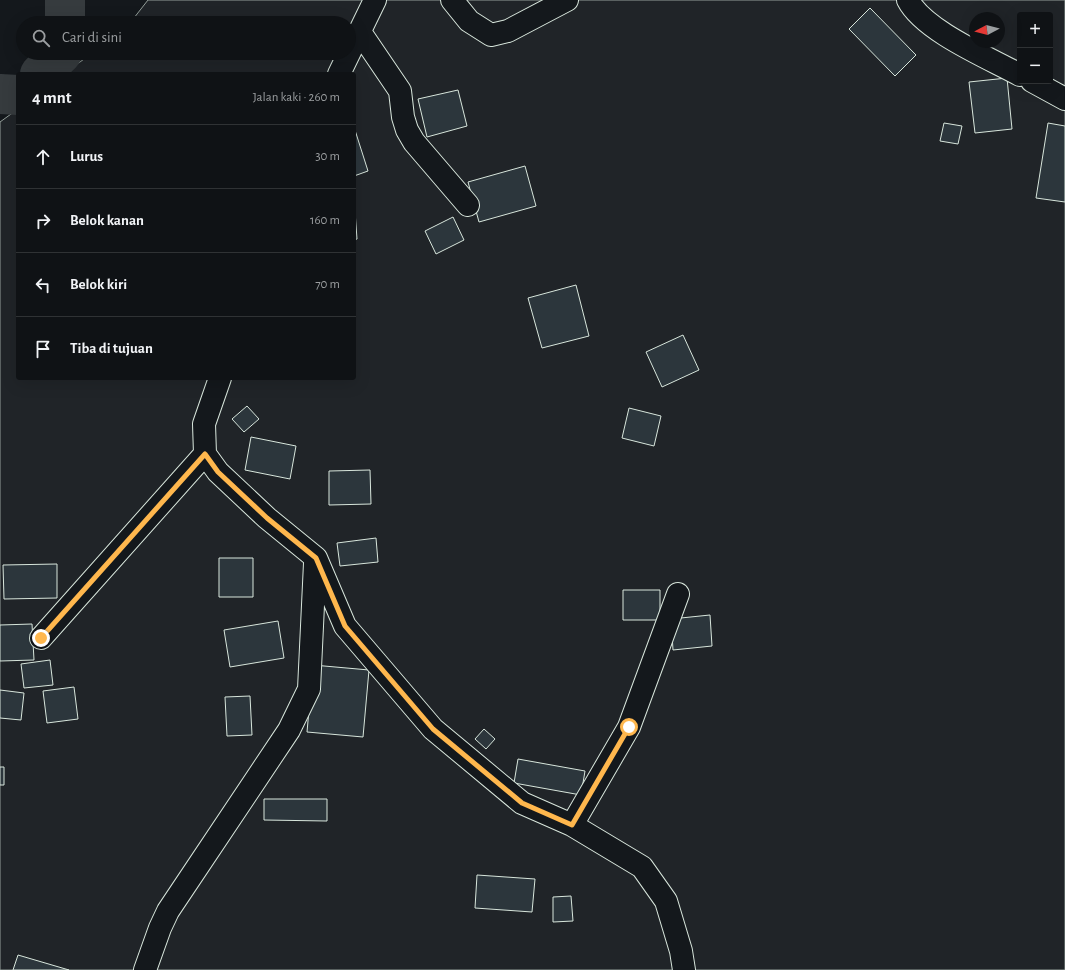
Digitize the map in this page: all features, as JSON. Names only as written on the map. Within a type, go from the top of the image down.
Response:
[{"type":"street","points":[[356,40],[375,0]]},
{"type":"street","points":[[452,0],[469,21],[491,35],[508,30],[567,0]]},
{"type":"street","points":[[908,0],[927,21],[944,33],[1017,73]]},
{"type":"street","points":[[360,32],[400,91],[403,117],[407,130],[414,142],[468,205]]},
{"type":"street","points":[[340,72],[346,60]]},
{"type":"street","points":[[1038,84],[1065,99]]},
{"type":"street","points":[[219,380],[204,424],[205,454],[218,472],[267,518],[316,558],[345,626],[433,729],[522,803],[572,825],[642,867],[666,901],[681,951],[684,970]]},
{"type":"street","points":[[41,638],[205,454]]},
{"type":"street","points":[[144,970],[168,911],[289,730],[309,689],[316,558]]},
{"type":"street","points":[[572,825],[629,727],[678,594]]},
{"type":"shaded area","points":[[148,0],[1065,0],[1065,970],[0,970],[0,122],[16,110],[16,380],[356,380],[356,72],[67,72],[83,60],[356,60],[356,16],[135,16]]},
{"type":"building","points":[[870,8],[916,55],[895,76],[849,29]]},
{"type":"building","points":[[1007,78],[1012,129],[975,133],[969,82]]},
{"type":"building","points":[[458,90],[467,126],[427,137],[418,99]]},
{"type":"building","points":[[944,123],[962,126],[958,144],[940,141]]},
{"type":"building","points":[[1048,123],[1065,126],[1065,202],[1036,198]]},
{"type":"building","points":[[356,133],[368,171],[356,175]]},
{"type":"building","points":[[525,166],[536,206],[479,222],[468,182]]},
{"type":"building","points":[[453,217],[464,240],[436,254],[425,231]]},
{"type":"building","points":[[576,285],[589,336],[542,348],[528,298]]},
{"type":"building","points":[[683,335],[699,370],[662,387],[646,352]]},
{"type":"building","points":[[247,406],[259,419],[244,432],[232,419]]},
{"type":"building","points":[[629,408],[661,416],[654,446],[622,438]]},
{"type":"building","points":[[251,437],[296,446],[290,479],[245,470]]},
{"type":"building","points":[[370,470],[371,504],[329,505],[329,471]]},
{"type":"building","points":[[376,538],[378,562],[340,566],[337,543]]},
{"type":"building","points":[[219,558],[253,558],[253,597],[219,597]]},
{"type":"building","points":[[57,564],[57,598],[4,599],[3,565]]},
{"type":"building","points":[[623,590],[660,590],[660,620],[623,620]]},
{"type":"building","points":[[710,615],[712,646],[673,650],[671,619]]},
{"type":"building","points":[[278,621],[284,658],[230,667],[224,630]]},
{"type":"building","points":[[32,624],[34,660],[0,661],[0,625]]},
{"type":"building","points":[[50,660],[53,685],[24,688],[21,664]]},
{"type":"building","points":[[313,665],[369,670],[363,737],[307,732]]},
{"type":"building","points":[[74,687],[78,719],[47,723],[43,691]]},
{"type":"building","points":[[0,690],[24,693],[21,720],[0,718]]},
{"type":"building","points":[[250,696],[252,735],[227,736],[225,697]]},
{"type":"building","points":[[484,729],[495,739],[486,749],[475,739]]},
{"type":"building","points":[[518,759],[585,771],[581,795],[514,783]]},
{"type":"building","points":[[0,767],[4,767],[4,785],[0,785]]},
{"type":"building","points":[[264,799],[327,799],[327,821],[264,820]]},
{"type":"building","points":[[477,875],[535,879],[532,912],[475,908]]},
{"type":"building","points":[[571,896],[573,921],[553,922],[553,897]]},
{"type":"building","points":[[18,955],[69,970],[13,970]]},
{"type":"waterway","points":[[65,0],[65,16]]},
{"type":"waterway","points":[[42,72],[55,60]]},
{"type":"waterway","points":[[0,94],[16,95]]},
{"type":"route","points":[[41,638],[205,454],[218,472],[267,518],[316,558],[345,626],[433,729],[522,803],[572,825],[629,727]]}]
